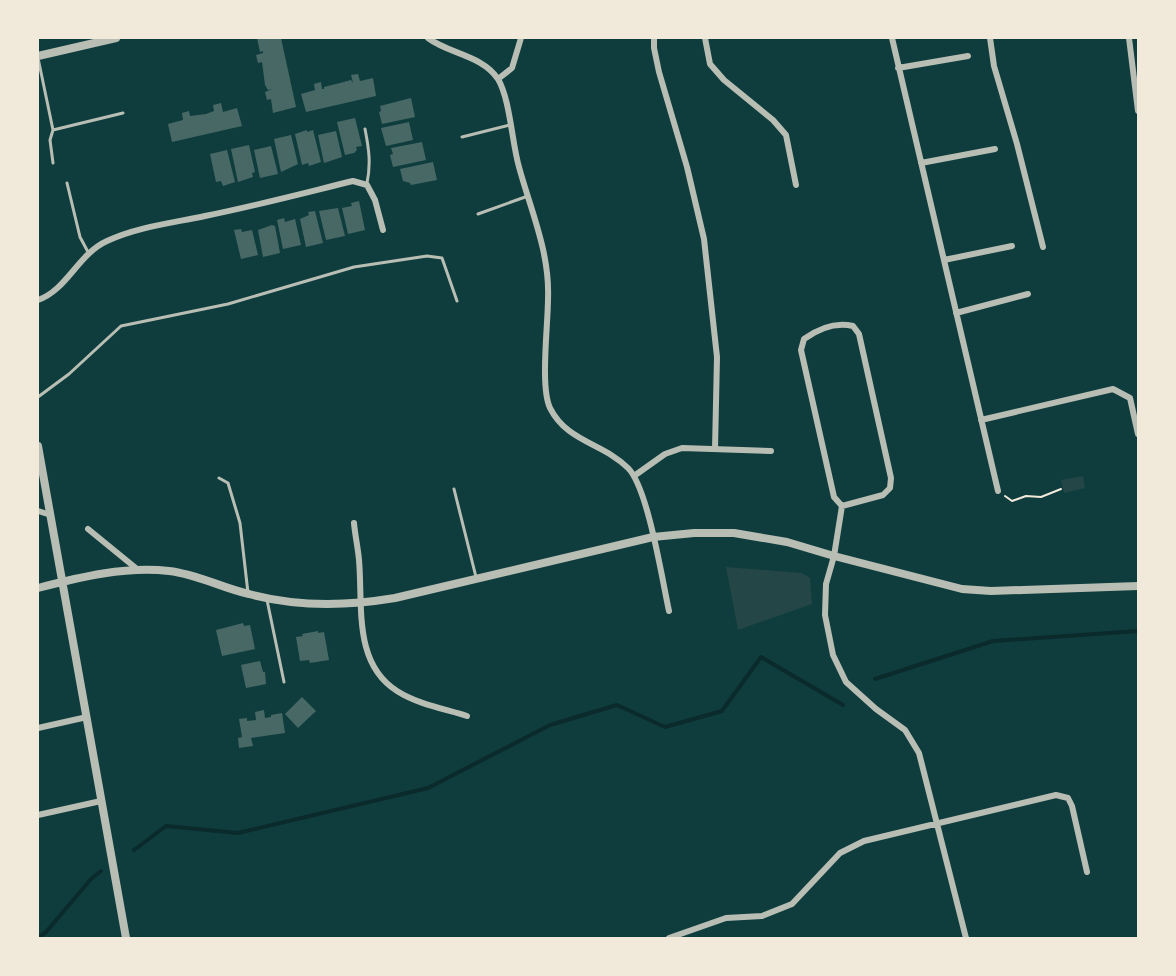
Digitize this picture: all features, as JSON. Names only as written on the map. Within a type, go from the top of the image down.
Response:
[{"type":"street","points":[[38,57],[116,38]]},
{"type":"street","points":[[428,38],[486,66],[498,79],[505,98],[519,166],[547,265],[549,288],[545,390],[550,407],[574,436],[612,455],[629,469],[641,489],[669,611]]},
{"type":"street","points":[[498,79],[512,68],[521,38]]},
{"type":"street","points":[[654,38],[659,72],[687,167],[704,239],[717,357],[715,449]]},
{"type":"street","points":[[705,38],[710,64],[724,80],[773,120],[786,135],[796,185]]},
{"type":"street","points":[[892,38],[998,491]]},
{"type":"street","points":[[990,38],[994,66],[1017,144],[1043,247]]},
{"type":"street","points":[[1130,38],[1138,111]]},
{"type":"street","points":[[898,68],[968,56]]},
{"type":"street","points":[[921,163],[995,149]]},
{"type":"street","points":[[38,300],[55,291],[88,252],[107,241],[150,227],[353,181],[367,185],[375,200],[383,230]]},
{"type":"street","points":[[944,260],[1012,246]]},
{"type":"street","points":[[956,314],[1028,294]]},
{"type":"street","points":[[836,326],[853,326],[859,334],[891,478],[890,488],[884,495],[842,506],[834,497],[801,350],[804,339],[816,331],[836,326]]},
{"type":"street","points":[[981,420],[1113,389],[1130,398],[1138,434]]},
{"type":"street","points":[[38,446],[126,939]]},
{"type":"street","points":[[633,476],[665,454],[682,448],[771,451]]},
{"type":"street","points":[[842,506],[834,556],[826,584],[825,615],[833,655],[846,682],[876,709],[905,730],[920,753],[966,939]]},
{"type":"street","points":[[38,511],[51,515]]},
{"type":"street","points":[[354,523],[366,653],[372,666],[384,682],[406,696],[467,716]]},
{"type":"street","points":[[88,529],[137,569]]},
{"type":"street","points":[[38,588],[137,569],[170,571],[194,576],[248,594],[297,603],[360,604],[395,598],[653,537],[694,533],[734,533],[787,542],[971,590],[1138,586]]},
{"type":"street","points":[[38,728],[87,717]]},
{"type":"street","points":[[669,939],[726,918],[762,916],[792,904],[840,853],[864,841],[1061,796],[1068,798],[1072,806],[1087,872]]},
{"type":"street","points":[[38,815],[101,801]]},
{"type":"lane","points":[[38,57],[53,130],[50,140],[53,163]]},
{"type":"lane","points":[[53,130],[123,113]]},
{"type":"lane","points":[[462,136],[510,125]]},
{"type":"lane","points":[[365,129],[370,153],[367,185]]},
{"type":"lane","points":[[67,183],[80,237],[88,252]]},
{"type":"lane","points":[[478,213],[528,196]]},
{"type":"lane","points":[[38,396],[69,374],[121,326],[228,304],[354,267],[427,256],[442,258],[457,301]]},
{"type":"lane","points":[[219,478],[228,483],[240,523],[248,594]]},
{"type":"lane","points":[[454,489],[477,579]]},
{"type":"lane","points":[[266,598],[284,682]]},
{"type":"path","points":[[998,491],[1012,501],[1026,496],[1041,498],[1060,489]]},
{"type":"shaded area","points":[[1083,476],[1085,488],[1064,493],[1061,480]]},
{"type":"shaded area","points":[[726,567],[802,573],[810,578],[812,604],[738,630]]},
{"type":"building","points":[[257,38],[281,38],[296,107],[273,113],[271,99],[267,100],[265,92],[272,89],[268,90],[265,85],[262,62],[258,63],[256,55],[263,53],[263,51],[260,52]]},
{"type":"building","points":[[358,74],[360,81],[373,78],[376,96],[306,112],[301,94],[315,90],[314,84],[321,82],[322,89],[324,89],[324,87],[351,80],[353,83],[351,75]]},
{"type":"building","points":[[411,98],[415,117],[382,124],[380,106]]},
{"type":"building","points":[[221,103],[223,112],[237,108],[242,126],[172,142],[168,124],[183,120],[182,113],[189,111],[190,116],[206,114],[214,111],[213,105]]},
{"type":"building","points":[[355,118],[362,146],[356,147],[357,150],[354,153],[345,155],[337,122]]},
{"type":"building","points":[[409,122],[413,140],[386,146],[381,128]]},
{"type":"building","points":[[307,130],[307,132],[313,130],[321,162],[309,166],[308,163],[302,165],[295,134]]},
{"type":"building","points":[[336,131],[342,157],[324,163],[318,135]]},
{"type":"building","points":[[291,135],[298,164],[281,172],[274,139]]},
{"type":"building","points":[[422,142],[426,160],[393,167],[391,148]]},
{"type":"building","points":[[249,145],[255,172],[252,173],[253,177],[238,182],[231,149]]},
{"type":"building","points":[[271,146],[278,174],[260,178],[254,150]]},
{"type":"building","points":[[227,150],[235,182],[223,186],[221,181],[216,182],[210,154]]},
{"type":"building","points":[[433,162],[437,180],[411,185],[403,181],[400,169]]},
{"type":"building","points":[[359,201],[365,230],[348,234],[342,208],[352,206],[351,203]]},
{"type":"building","points":[[338,208],[345,236],[326,240],[319,211]]},
{"type":"building","points":[[315,211],[323,243],[306,247],[300,219],[309,215],[308,212]]},
{"type":"building","points":[[284,218],[285,222],[295,219],[301,245],[283,249],[277,220]]},
{"type":"building","points":[[275,226],[280,253],[263,257],[258,230]]},
{"type":"building","points":[[241,229],[242,232],[252,230],[258,255],[241,259],[234,230]]},
{"type":"building","points":[[243,623],[244,626],[250,625],[255,649],[222,656],[216,630]]},
{"type":"building","points":[[318,631],[318,633],[324,632],[329,660],[310,663],[309,660],[300,661],[296,637]]},
{"type":"building","points":[[260,661],[263,672],[265,672],[266,684],[246,688],[241,665]]},
{"type":"building","points":[[302,697],[316,711],[298,728],[285,714]]},
{"type":"building","points":[[264,710],[265,718],[282,713],[285,733],[251,738],[253,746],[239,748],[238,738],[242,737],[239,719],[256,720],[255,712]]},
{"type":"waterway","points":[[875,679],[993,641],[1138,631]]},
{"type":"waterway","points":[[134,850],[166,826],[238,833],[428,788],[550,725],[617,705],[665,727],[722,711],[761,657],[843,705]]},
{"type":"waterway","points":[[38,938],[46,932],[91,879],[101,871]]}]
